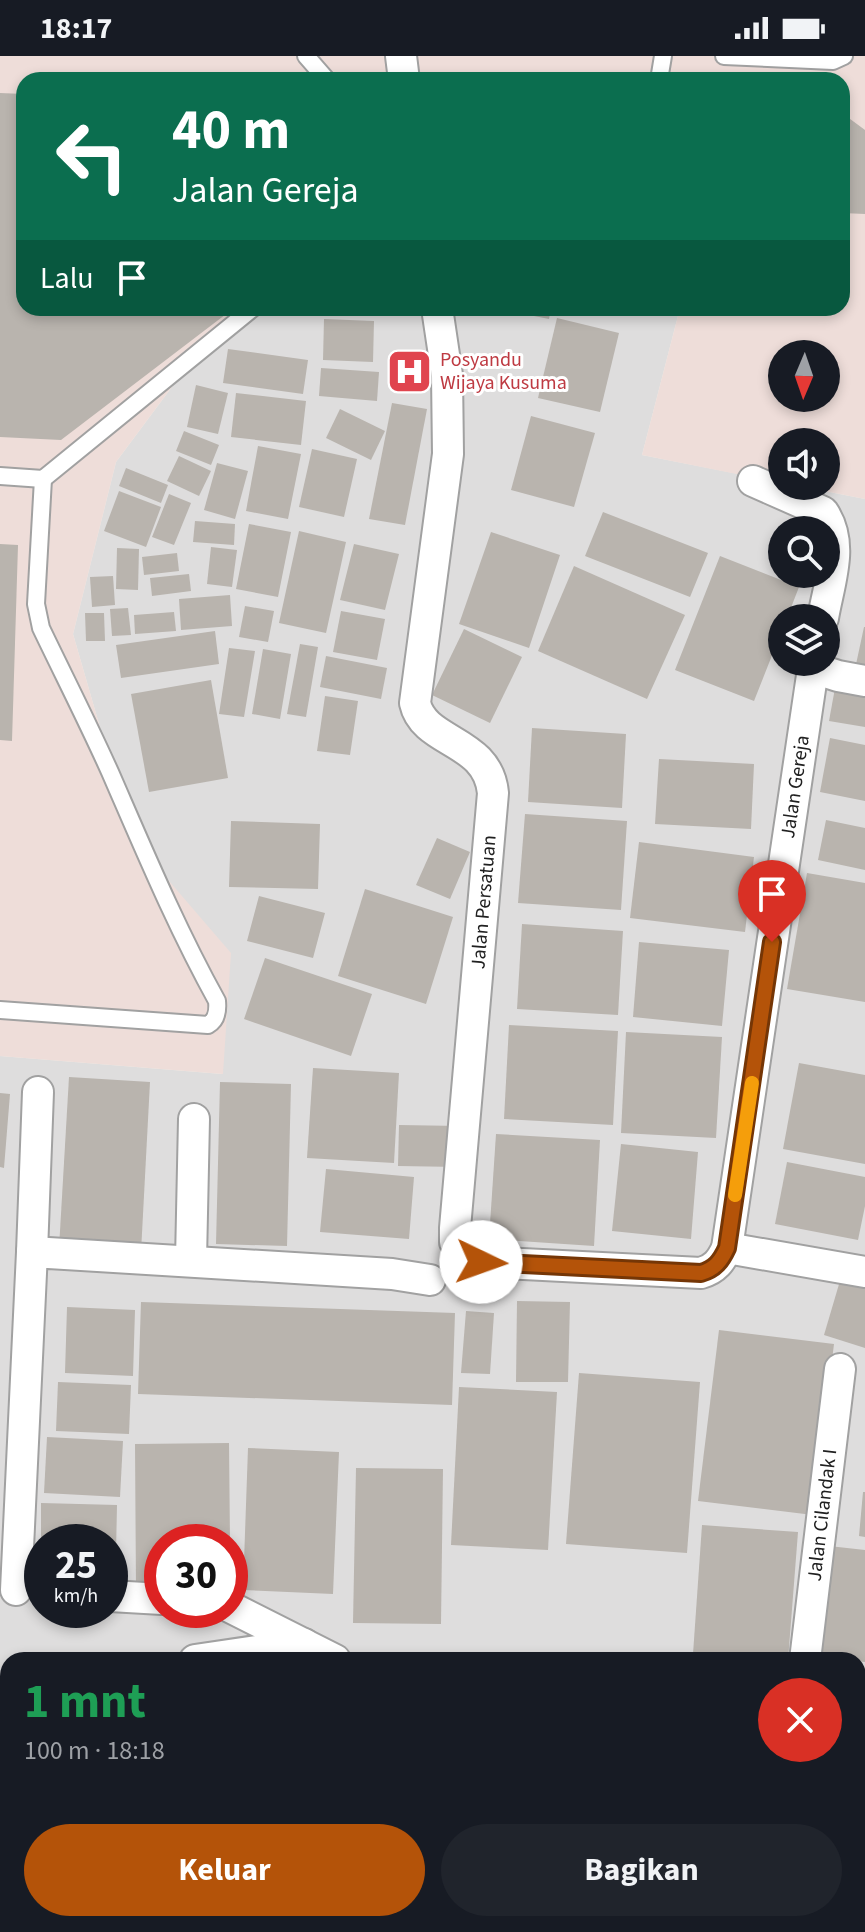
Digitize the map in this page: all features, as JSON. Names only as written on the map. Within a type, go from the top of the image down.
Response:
[{"type":"street","name":"Jalan Persatuan","points":[[438,316],[447,375],[448,454],[415,703],[422,719],[486,767],[492,780],[493,793],[455,1242],[461,1250],[481,1262],[701,1273],[712,1270],[727,1248]]},
{"type":"street","points":[[753,481],[823,512],[830,522],[836,546],[826,604]]},
{"type":"street","name":"Jalan Gereja","points":[[727,1248],[812,676]]},
{"type":"street","points":[[838,676],[865,681]]},
{"type":"street","points":[[19,1591],[38,1092]]},
{"type":"street","points":[[191,1260],[194,1119]]},
{"type":"street","points":[[727,1248],[865,1272]]},
{"type":"street","points":[[32,1252],[392,1274],[430,1280]]},
{"type":"street","name":"Jalan Cilandak I","points":[[806,1652],[840,1369]]},
{"type":"street","points":[[248,1616],[320,1652]]},
{"type":"street","points":[[250,1652],[304,1644]]},
{"type":"lane","points":[[306,56],[320,72]]},
{"type":"lane","points":[[724,56],[833,61],[844,56]]},
{"type":"lane","points":[[0,476],[43,479],[243,316]]},
{"type":"lane","points":[[0,1010],[208,1025],[214,1022],[218,1010],[217,1001],[156,881],[109,771],[41,628],[36,604],[43,479]]},
{"type":"shaded area","points":[[0,56],[865,56],[865,499],[840,494],[840,428],[768,428],[768,480],[642,455],[678,316],[850,316],[850,72],[16,72],[16,316],[244,316],[215,329],[116,462],[73,634],[132,838],[231,953],[223,1074],[0,1056]]},
{"type":"shaded area","points":[[244,316],[678,316],[642,455],[768,480],[768,500],[840,500],[840,494],[865,499],[865,1652],[0,1652],[0,1056],[222,1074],[132,838],[73,634],[116,462],[215,329]]},
{"type":"building","points":[[0,93],[16,94],[16,316],[224,316],[61,440],[0,437]]},
{"type":"building","points":[[850,119],[865,130],[865,214],[850,213]]},
{"type":"building","points":[[557,318],[619,333],[600,412],[538,398]]},
{"type":"building","points":[[324,319],[374,321],[373,362],[323,360]]},
{"type":"building","points":[[228,349],[308,360],[303,394],[223,383]]},
{"type":"building","name":"Posyandu Wijaya Kusuma","points":[[392,358],[426,358],[425,385],[391,384]]},
{"type":"building","points":[[321,368],[379,372],[377,401],[319,396]]},
{"type":"building","points":[[196,385],[228,393],[218,434],[187,427]]},
{"type":"building","points":[[236,393],[306,401],[301,445],[231,437]]},
{"type":"building","points":[[392,403],[427,409],[405,525],[369,519]]},
{"type":"building","points":[[340,409],[385,431],[371,460],[326,438]]},
{"type":"building","points":[[531,416],[595,433],[574,507],[511,490]]},
{"type":"building","points":[[184,431],[219,445],[211,465],[176,451]]},
{"type":"building","points":[[258,446],[301,454],[288,519],[246,511]]},
{"type":"building","points":[[312,449],[357,459],[344,517],[299,507]]},
{"type":"building","points":[[179,456],[211,471],[199,496],[167,481]]},
{"type":"building","points":[[217,463],[248,471],[235,519],[204,510]]},
{"type":"building","points":[[126,468],[168,485],[161,503],[119,486]]},
{"type":"building","points":[[119,491],[161,507],[146,547],[104,531]]},
{"type":"building","points":[[169,494],[191,503],[174,545],[152,537]]},
{"type":"building","points":[[603,512],[708,553],[690,597],[585,556]]},
{"type":"building","points":[[195,521],[235,524],[234,545],[193,542]]},
{"type":"building","points":[[249,524],[291,532],[278,597],[236,589]]},
{"type":"building","points":[[299,531],[346,542],[326,633],[279,623]]},
{"type":"building","points":[[491,532],[560,555],[529,648],[459,624]]},
{"type":"building","points":[[0,544],[18,545],[12,741],[0,740]]},
{"type":"building","points":[[354,544],[399,554],[385,610],[340,600]]},
{"type":"building","points":[[211,547],[237,550],[232,587],[207,584]]},
{"type":"building","points":[[117,548],[139,549],[138,590],[116,589]]},
{"type":"building","points":[[177,553],[179,571],[144,575],[142,557]]},
{"type":"building","points":[[720,556],[768,575],[768,588],[799,588],[792,604],[768,604],[768,666],[754,701],[675,670]]},
{"type":"building","points":[[574,566],[685,615],[647,699],[538,651]]},
{"type":"building","points":[[189,574],[191,591],[152,596],[150,578]]},
{"type":"building","points":[[113,576],[115,605],[92,607],[90,577]]},
{"type":"building","points":[[230,595],[232,626],[181,630],[179,599]]},
{"type":"building","points":[[245,606],[274,611],[268,642],[239,637]]},
{"type":"building","points":[[128,608],[131,635],[112,636],[110,609]]},
{"type":"building","points":[[341,611],[385,619],[377,660],[333,652]]},
{"type":"building","points":[[174,612],[176,631],[135,634],[134,615]]},
{"type":"building","points":[[85,613],[104,613],[105,641],[86,641]]},
{"type":"building","points":[[865,627],[865,671],[855,669]]},
{"type":"building","points":[[464,629],[522,657],[490,723],[432,695]]},
{"type":"building","points":[[215,631],[219,664],[121,678],[116,645]]},
{"type":"building","points":[[300,644],[318,647],[306,717],[287,714]]},
{"type":"building","points":[[229,648],[255,651],[244,717],[219,714]]},
{"type":"building","points":[[263,649],[291,654],[280,719],[252,714]]},
{"type":"building","points":[[326,656],[387,668],[381,699],[320,687]]},
{"type":"building","points":[[211,680],[228,778],[149,792],[131,694]]},
{"type":"building","points":[[835,688],[865,693],[865,727],[829,721]]},
{"type":"building","points":[[325,696],[358,701],[350,755],[317,751]]},
{"type":"building","points":[[532,728],[626,734],[622,808],[528,802]]},
{"type":"building","points":[[830,738],[865,745],[865,801],[820,792]]},
{"type":"building","points":[[659,759],[754,764],[751,829],[655,824]]},
{"type":"building","points":[[525,814],[627,821],[621,910],[518,903]]},
{"type":"building","points":[[826,820],[865,828],[865,870],[818,860]]},
{"type":"building","points":[[231,821],[320,824],[318,889],[229,887]]},
{"type":"building","points":[[437,838],[470,852],[450,899],[416,885]]},
{"type":"building","points":[[639,842],[754,857],[745,932],[630,918]]},
{"type":"building","points":[[807,873],[865,883],[865,1002],[787,989]]},
{"type":"building","points":[[365,889],[453,917],[426,1004],[338,976]]},
{"type":"building","points":[[259,896],[325,913],[313,958],[247,941]]},
{"type":"building","points":[[522,924],[623,931],[618,1015],[517,1009]]},
{"type":"building","points":[[639,942],[729,950],[722,1026],[633,1017]]},
{"type":"building","points":[[265,958],[372,994],[351,1056],[244,1019]]},
{"type":"building","points":[[509,1025],[618,1031],[613,1125],[504,1119]]},
{"type":"building","points":[[626,1032],[722,1037],[716,1138],[621,1133]]},
{"type":"building","points":[[799,1063],[865,1075],[865,1164],[783,1149]]},
{"type":"building","points":[[313,1068],[399,1073],[394,1163],[307,1158]]},
{"type":"building","points":[[69,1077],[150,1082],[141,1252],[59,1248]]},
{"type":"building","points":[[220,1082],[291,1084],[287,1246],[216,1244]]},
{"type":"building","points":[[0,1093],[10,1094],[4,1168],[0,1167]]},
{"type":"building","points":[[399,1125],[460,1126],[459,1167],[398,1166]]},
{"type":"building","points":[[496,1134],[600,1140],[594,1246],[489,1239]]},
{"type":"building","points":[[621,1144],[698,1152],[691,1239],[612,1231]]},
{"type":"building","points":[[787,1162],[865,1177],[865,1206],[858,1240],[775,1224]]},
{"type":"building","points":[[326,1169],[414,1177],[409,1239],[320,1232]]},
{"type":"building","points":[[842,1274],[865,1281],[865,1348],[824,1335]]},
{"type":"building","points":[[517,1301],[570,1302],[568,1382],[516,1382]]},
{"type":"building","points":[[141,1302],[455,1313],[452,1405],[138,1394]]},
{"type":"building","points":[[67,1307],[135,1310],[133,1376],[65,1373]]},
{"type":"building","points":[[466,1311],[494,1313],[490,1374],[461,1373]]},
{"type":"building","points":[[719,1330],[834,1344],[813,1515],[698,1501]]},
{"type":"building","points":[[579,1373],[700,1382],[687,1553],[566,1544]]},
{"type":"building","points":[[58,1382],[131,1385],[129,1434],[56,1431]]},
{"type":"building","points":[[459,1387],[557,1392],[548,1550],[451,1545]]},
{"type":"building","points":[[47,1437],[123,1441],[120,1497],[44,1493]]},
{"type":"building","points":[[229,1443],[230,1524],[144,1524],[144,1590],[136,1590],[135,1444]]},
{"type":"building","points":[[248,1448],[339,1452],[333,1594],[248,1590],[248,1524],[245,1524]]},
{"type":"building","points":[[356,1468],[443,1469],[441,1624],[353,1623]]},
{"type":"building","points":[[865,1492],[865,1537],[859,1536]]},
{"type":"building","points":[[41,1503],[117,1505],[117,1524],[41,1524]]},
{"type":"building","points":[[702,1525],[798,1532],[789,1652],[693,1652]]},
{"type":"building","points":[[829,1546],[865,1550],[865,1652],[817,1652]]},
{"type":"slow traffic","points":[[735,1195],[752,1083]]},
{"type":"place","name":"Posyandu Wijaya Kusuma","points":[[409,371]]},
{"type":"route","points":[[481,1262],[701,1273],[712,1270],[727,1248],[772,942]]}]
